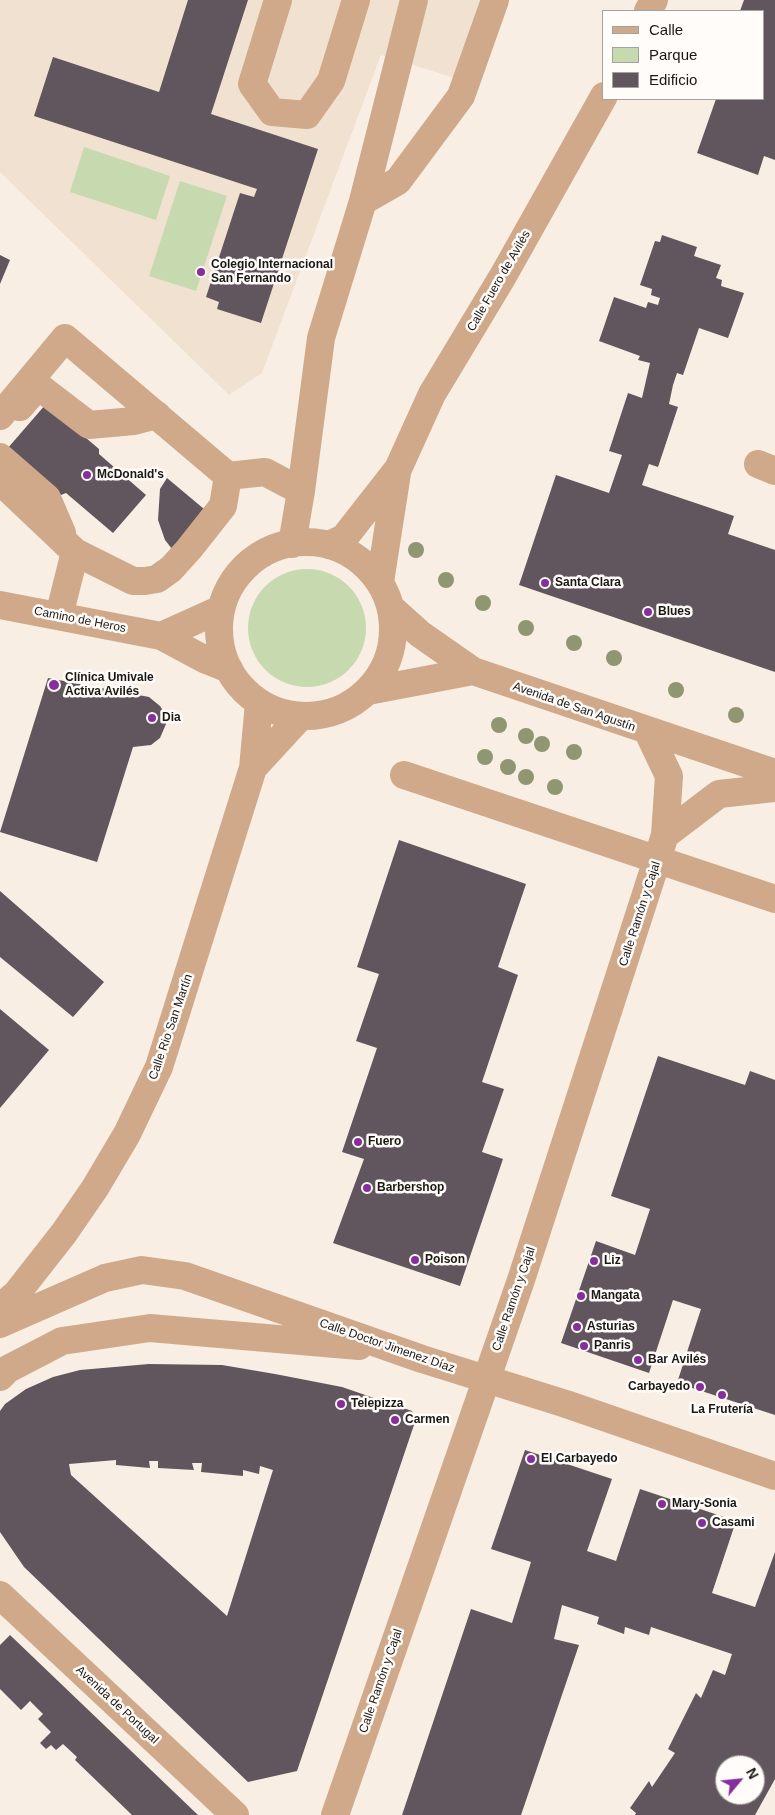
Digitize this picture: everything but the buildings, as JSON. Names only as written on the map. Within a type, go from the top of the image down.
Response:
[{"type":"street","points":[[278,0],[252,84],[272,112],[307,115],[331,81],[356,0]]},
{"type":"street","points":[[292,544],[308,443],[321,338],[363,201],[414,0]]},
{"type":"street","points":[[363,201],[398,181],[461,96],[495,0]]},
{"type":"street","name":"Calle Fuero de Avilés","points":[[329,545],[344,538],[398,469],[432,394],[502,276],[602,100]]},
{"type":"street","points":[[0,416],[65,338],[228,476],[265,472],[301,491]]},
{"type":"street","points":[[0,430],[38,386],[89,425],[134,421],[157,415]]},
{"type":"street","points":[[0,457],[47,498],[70,548],[59,616]]},
{"type":"street","name":"Calle Fuero de Avilés","points":[[380,582],[398,469]]},
{"type":"street","points":[[0,481],[70,548],[133,581],[157,579],[171,569],[222,506],[228,476]]},
{"type":"street","points":[[310,542],[329,545],[349,554],[370,570],[380,582],[391,608],[393,622],[392,647],[382,673],[368,691],[355,702],[330,714],[300,717],[282,713],[259,703],[242,688],[229,669],[220,639],[221,609],[234,580],[251,562],[270,550],[292,544],[310,542]]},
{"type":"street","name":"Camino de Heros","points":[[2,605],[161,636],[204,659],[229,669]]},
{"type":"street","name":"Avenida de San Agustín","points":[[391,608],[420,634],[473,671],[648,732],[775,773]]},
{"type":"street","points":[[161,636],[221,609]]},
{"type":"street","points":[[368,691],[473,671]]},
{"type":"street","points":[[254,768],[259,703]]},
{"type":"street","points":[[254,768],[300,717]]},
{"type":"street","name":"Calle Ramón y Cajal","points":[[335,1815],[521,1280],[662,847],[669,776],[648,732]]},
{"type":"street","name":"Calle Rio San Martín","points":[[0,1308],[17,1293],[64,1233],[95,1188],[127,1134],[159,1067],[254,768]]},
{"type":"street","points":[[404,775],[662,847],[775,899]]},
{"type":"street","points":[[662,847],[719,794],[775,788]]},
{"type":"street","name":"Calle Doctor Jimenez Díaz","points":[[0,1324],[105,1278],[142,1270],[185,1276],[485,1380],[566,1404],[775,1476]]},
{"type":"street","points":[[0,1377],[8,1369],[62,1341],[150,1328],[392,1348]]},
{"type":"street","name":"Avenida de Portugal","points":[[0,1595],[235,1815]]},
{"type":"shaded area","name":"Colegio Internacional San Fernando","points":[[0,0],[480,0],[455,78],[381,55],[262,373],[229,395],[0,172]]},
{"type":"green space","points":[[84,147],[170,176],[156,220],[70,192]]},
{"type":"green space","points":[[180,181],[227,196],[196,291],[149,276]]},
{"type":"green space","points":[[307,569],[330,573],[349,586],[362,605],[366,628],[362,651],[349,670],[330,683],[307,687],[284,683],[265,670],[252,651],[248,628],[252,605],[265,586],[284,573]]},
{"type":"place","name":"Colegio Internacional San Fernando","points":[[201,272]]},
{"type":"place","name":"McDonald's","points":[[87,475]]},
{"type":"place","name":"Santa Clara","points":[[545,583]]},
{"type":"place","name":"Blues","points":[[648,612]]},
{"type":"place","name":"Clínica Umivale Activa Avilés","points":[[54,685]]},
{"type":"place","name":"Dia","points":[[152,718]]},
{"type":"place","name":"Fuero","points":[[358,1142]]},
{"type":"place","name":"Barbershop","points":[[367,1188]]},
{"type":"place","name":"Poison","points":[[415,1260]]},
{"type":"place","name":"Liz","points":[[594,1261]]},
{"type":"place","name":"Mangata","points":[[581,1296]]},
{"type":"place","name":"Asturias","points":[[577,1327]]},
{"type":"place","name":"Panris","points":[[584,1346]]},
{"type":"place","name":"Bar Avilés","points":[[638,1360]]},
{"type":"place","name":"Carbayedo","points":[[700,1387]]},
{"type":"place","name":"La Frutería","points":[[722,1395]]},
{"type":"place","name":"Telepizza","points":[[341,1404]]},
{"type":"place","name":"Carmen","points":[[395,1420]]},
{"type":"place","name":"El Carbayedo","points":[[531,1459]]},
{"type":"place","name":"Mary-Sonia","points":[[662,1504]]},
{"type":"place","name":"Casami","points":[[702,1523]]}]
